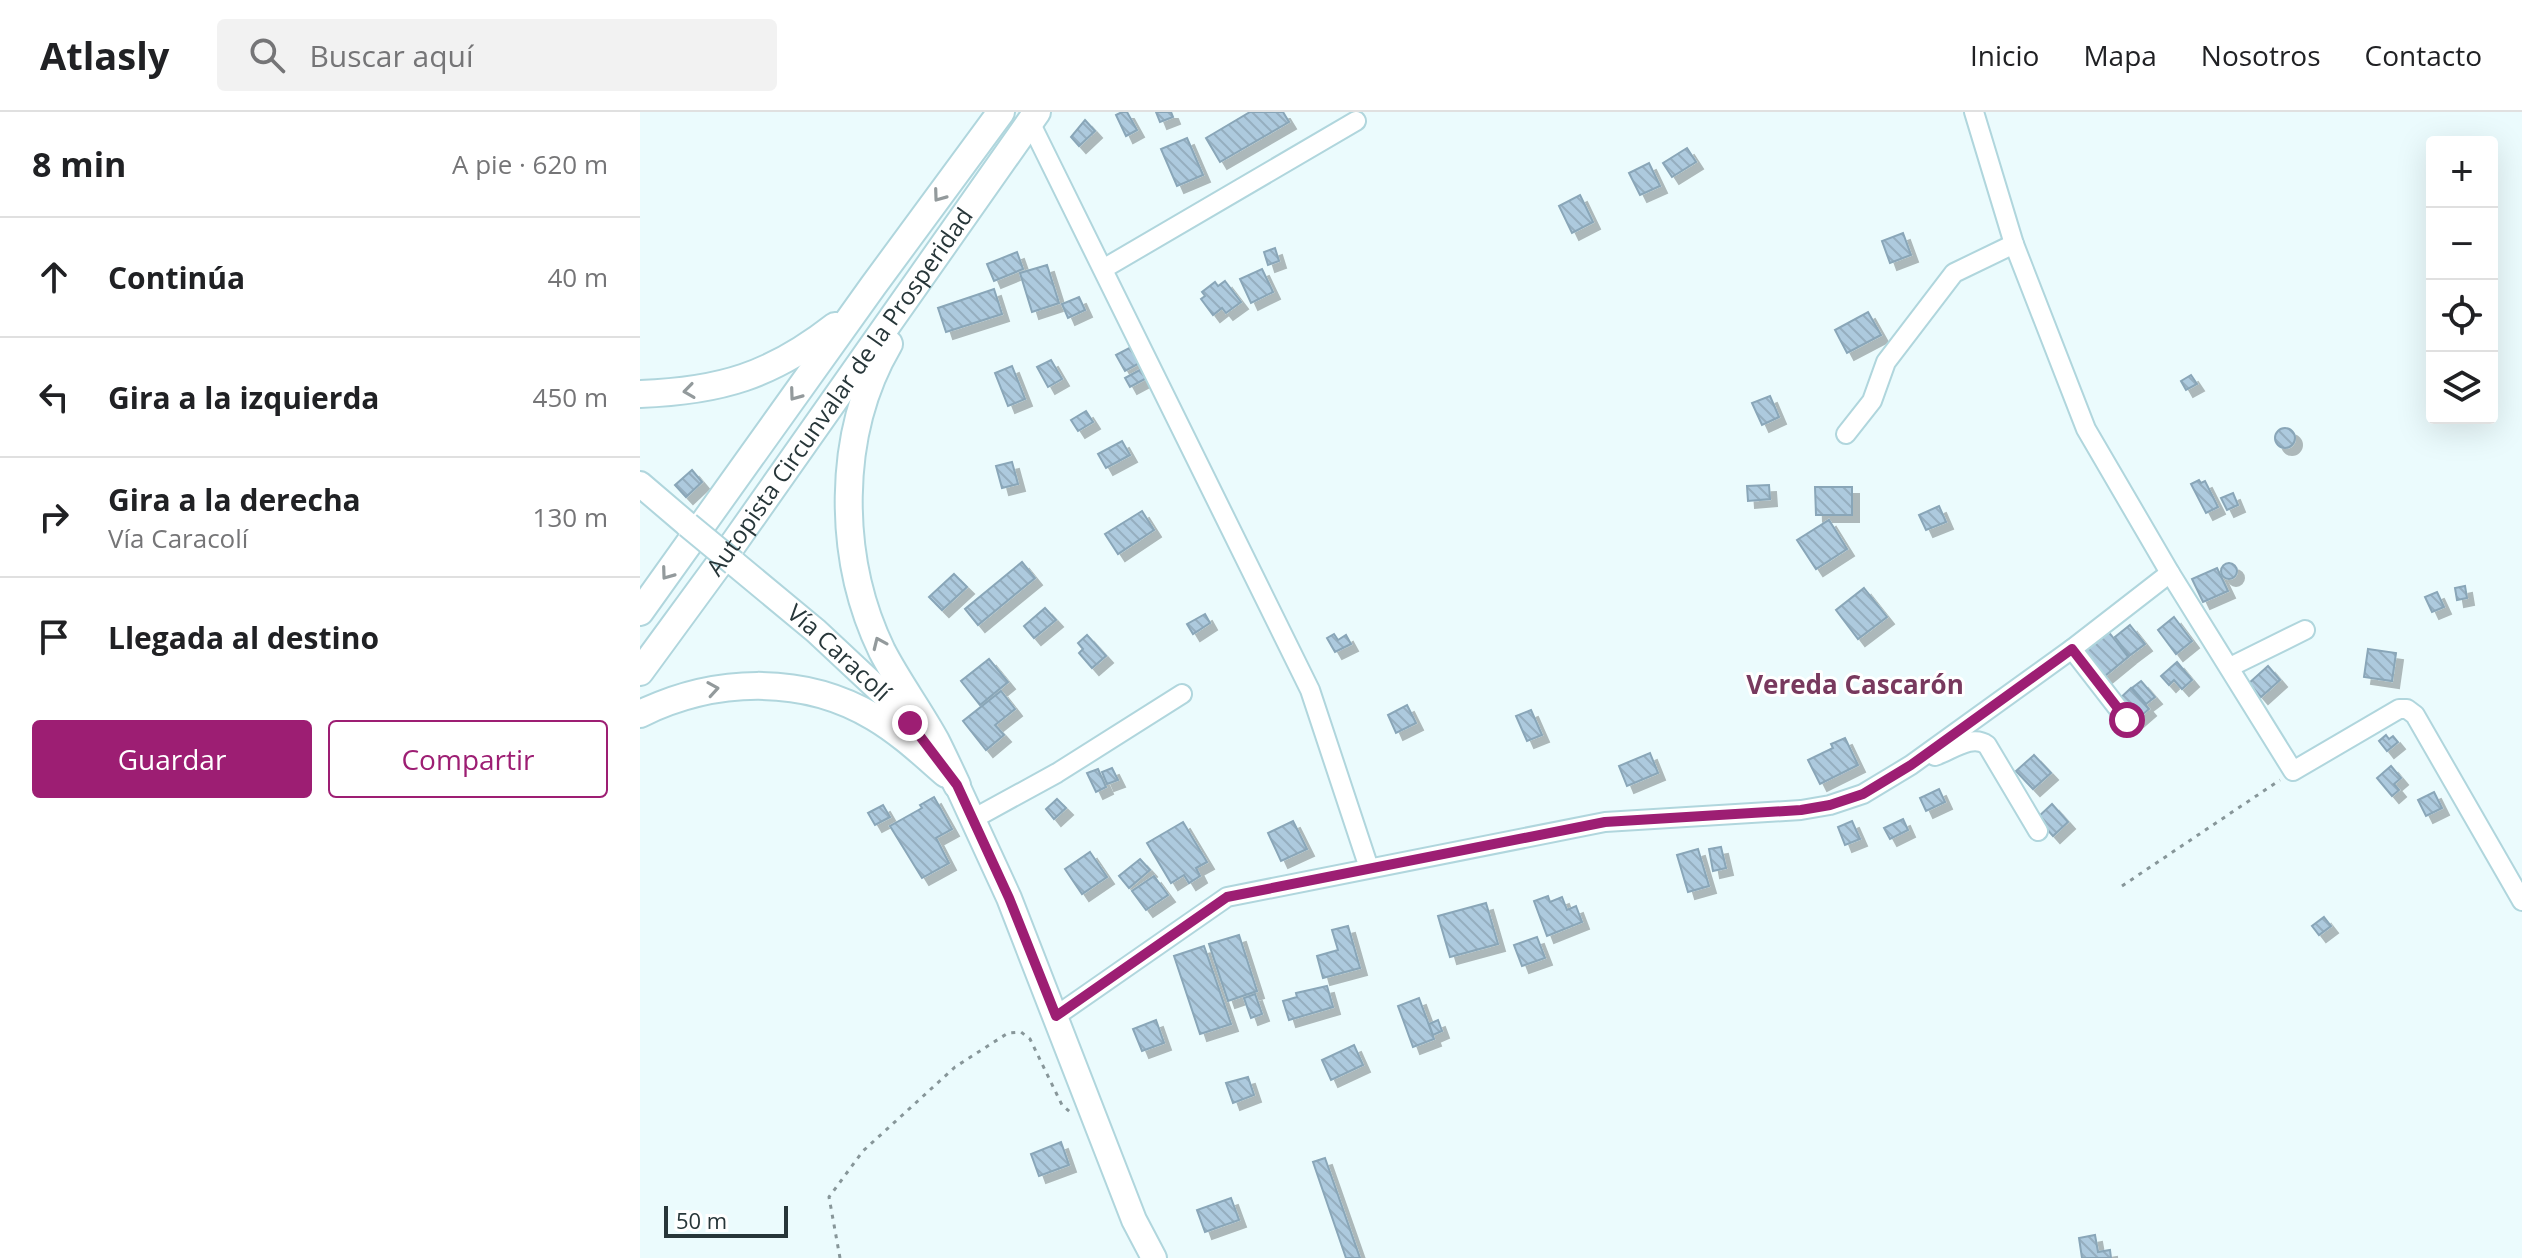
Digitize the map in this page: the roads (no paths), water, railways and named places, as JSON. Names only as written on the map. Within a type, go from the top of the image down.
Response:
[{"type":"highway","name":"Autopista Circunvalar de la Prosperidad","points":[[640,612],[1001,112]]},
{"type":"highway","name":"Autopista Circunvalar de la Prosperidad","points":[[640,672],[1033,117]]},
{"type":"highway","points":[[957,785],[935,739],[882,650],[865,607],[854,563],[849,522],[849,477],[866,394],[882,355],[971,205]]},
{"type":"highway","points":[[640,394],[684,393],[728,384],[770,369],[808,347],[832,328],[873,286]]},
{"type":"highway","points":[[640,714],[697,692],[732,686],[768,686],[804,691],[839,700],[872,716],[902,735],[957,785]]},
{"type":"main road","name":"Vía Caracolí","points":[[640,484],[816,631],[892,702],[923,737],[957,785],[1009,898],[1134,1220],[1154,1258]]},
{"type":"street","points":[[1974,112],[2014,244],[2086,429],[2170,573],[2293,771],[2399,709],[2407,709],[2415,715],[2522,901]]},
{"type":"street","points":[[1033,117],[1049,164],[1310,690],[1369,868]]},
{"type":"street","points":[[1103,269],[1356,121]]},
{"type":"street","points":[[1846,434],[1872,401],[1886,362],[1954,273],[2014,244]]},
{"type":"street","points":[[1056,1016],[1227,897],[1605,822],[1801,810],[1830,805],[1863,794],[1911,765],[2072,649],[2170,573]]},
{"type":"street","points":[[2230,667],[2305,630]]},
{"type":"street","points":[[2072,649],[2127,720]]},
{"type":"street","points":[[973,819],[1057,773],[1182,694]]},
{"type":"street","points":[[1911,765],[1972,740],[1980,740],[1987,745],[2038,831]]},
{"type":"district","name":"Vereda Cascarón","points":[[1855,685]]}]
